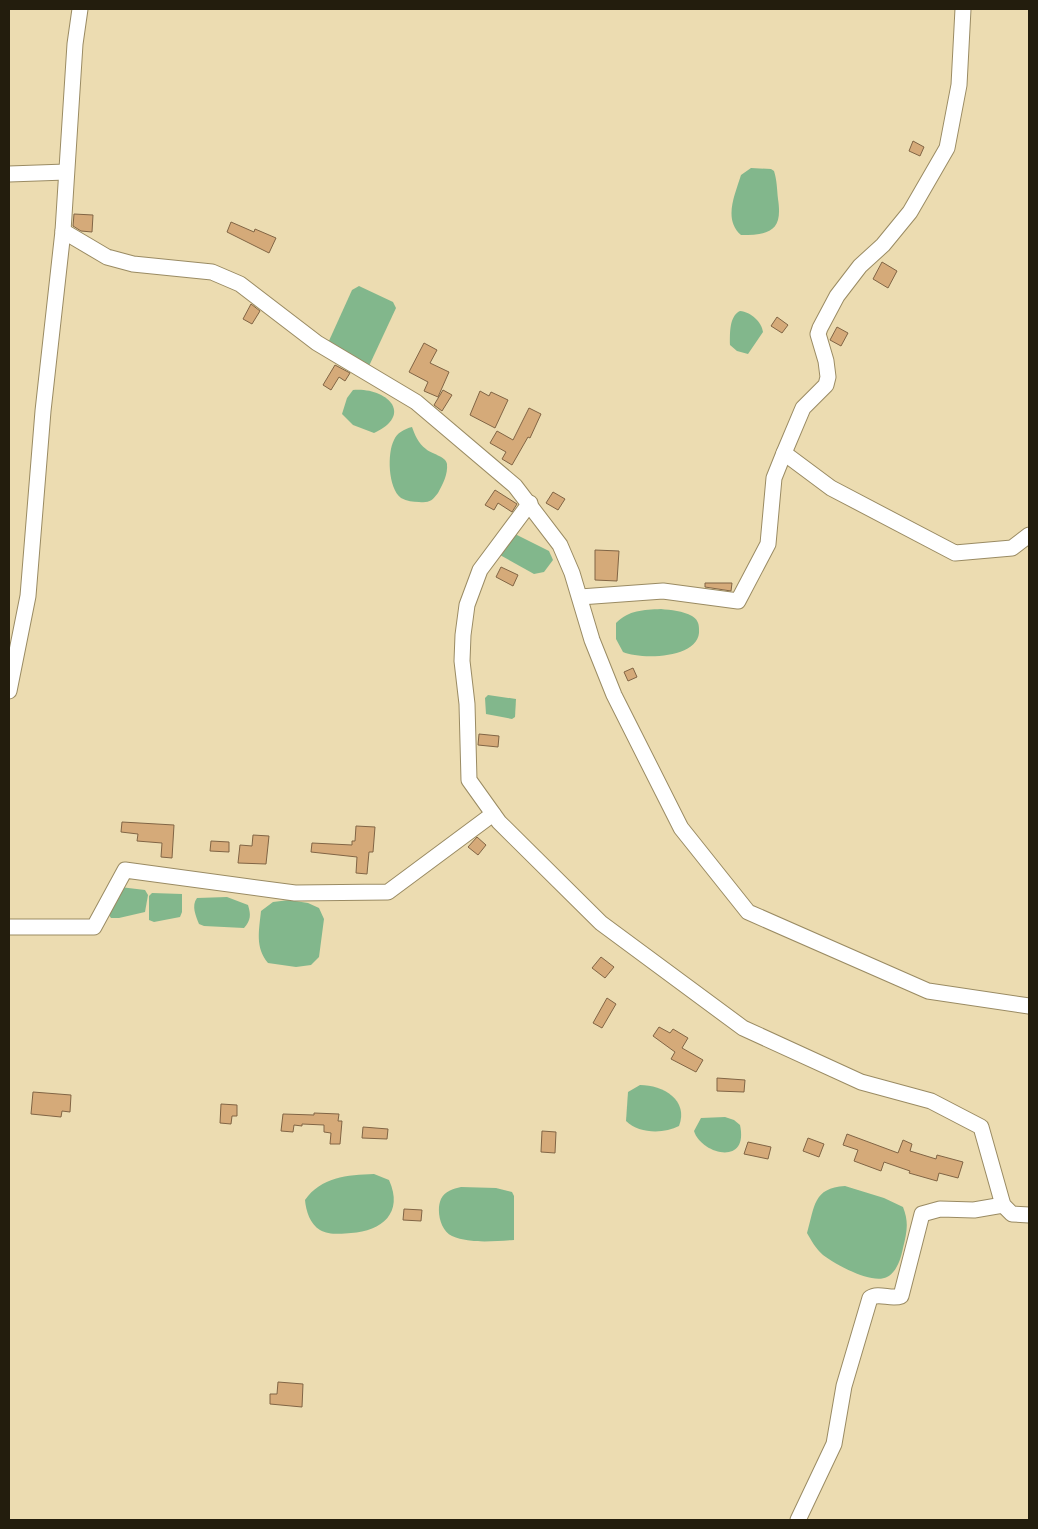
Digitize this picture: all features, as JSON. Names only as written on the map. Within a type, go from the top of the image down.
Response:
[{"type":"street","points":[[9,691],[28,596],[43,411],[63,230],[80,9]]},
{"type":"street","points":[[580,597],[663,590],[738,601],[768,544],[774,478],[784,453],[804,408],[826,385],[828,377],[826,361],[818,334],[820,328],[837,296],[860,266],[883,245],[910,212],[946,148],[960,85],[963,9]]},
{"type":"street","points":[[9,174],[66,172]]},
{"type":"street","points":[[63,230],[107,257],[133,264],[212,272],[240,284],[317,343],[416,402],[508,480],[530,502],[560,545],[572,573],[592,640],[614,695],[681,828],[748,912],[928,990],[1029,1006]]},
{"type":"street","points":[[784,453],[831,488],[955,552],[1012,548],[1029,535]]},
{"type":"street","points":[[530,502],[480,570],[468,605],[463,635],[462,661],[467,704],[469,780],[493,814],[600,923],[743,1028],[861,1082],[931,1101],[981,1128],[1003,1204],[1012,1214],[1029,1215]]},
{"type":"street","points":[[9,927],[94,927],[125,870],[295,893],[388,892],[493,814]]},
{"type":"street","points":[[798,1520],[834,1444],[844,1386],[870,1298],[875,1296],[895,1298],[901,1296],[922,1214],[940,1209],[974,1210],[1003,1204]]},
{"type":"shaded area","points":[[751,168],[771,169],[774,171],[779,210],[778,218],[776,224],[767,232],[741,235],[733,222],[732,206],[741,175]]},
{"type":"shaded area","points":[[359,286],[393,302],[396,308],[369,366],[328,343],[352,290]]},
{"type":"shaded area","points":[[740,311],[748,313],[755,318],[761,325],[763,332],[748,354],[737,351],[730,345],[732,321],[736,313]]},
{"type":"shaded area","points":[[353,390],[365,390],[376,393],[385,397],[391,403],[394,410],[393,418],[386,426],[374,433],[353,425],[342,414],[347,398]]},
{"type":"shaded area","points":[[412,427],[423,447],[444,459],[447,464],[442,486],[436,496],[428,502],[412,502],[401,498],[393,487],[391,479],[390,453],[394,440],[401,432]]},
{"type":"shaded area","points":[[515,534],[549,551],[553,560],[544,572],[534,574],[500,555]]},
{"type":"shaded area","points":[[661,609],[685,613],[696,620],[699,627],[697,639],[691,646],[681,652],[669,655],[643,656],[623,652],[616,639],[616,623],[631,613],[642,610]]},
{"type":"shaded area","points":[[488,695],[516,699],[515,717],[512,719],[486,714],[485,698]]},
{"type":"shaded area","points":[[120,887],[145,890],[148,895],[145,912],[111,918],[109,915]]},
{"type":"shaded area","points":[[152,893],[182,894],[182,912],[180,917],[154,922],[149,920],[149,896]]},
{"type":"shaded area","points":[[227,897],[248,905],[250,917],[244,928],[204,926],[199,924],[194,908],[197,898]]},
{"type":"shaded area","points":[[289,900],[308,903],[319,908],[324,919],[319,957],[311,965],[296,967],[268,963],[261,951],[259,925],[261,911],[273,902]]},
{"type":"shaded area","points":[[640,1085],[657,1088],[672,1096],[680,1109],[679,1126],[673,1129],[652,1131],[638,1128],[626,1121],[628,1092]]},
{"type":"shaded area","points":[[725,1117],[734,1120],[740,1125],[741,1138],[738,1147],[731,1151],[723,1152],[705,1146],[698,1139],[694,1131],[701,1118]]},
{"type":"shaded area","points":[[374,1174],[389,1180],[393,1192],[394,1202],[392,1211],[381,1224],[362,1232],[339,1234],[323,1232],[311,1221],[305,1200],[319,1186],[335,1179],[354,1175]]},
{"type":"shaded area","points":[[845,1186],[884,1198],[903,1207],[907,1222],[901,1256],[893,1272],[887,1277],[880,1279],[863,1276],[836,1263],[820,1253],[807,1233],[814,1207],[821,1195],[835,1187]]},
{"type":"shaded area","points":[[461,1187],[496,1188],[512,1192],[514,1196],[514,1240],[475,1241],[459,1239],[445,1230],[439,1214],[441,1199],[447,1192]]},
{"type":"building","points":[[913,141],[924,147],[920,156],[909,151]]},
{"type":"building","points":[[74,214],[93,215],[92,232],[81,231],[73,226]]},
{"type":"building","points":[[231,222],[254,232],[255,229],[276,238],[269,253],[227,232]]},
{"type":"building","points":[[882,262],[897,271],[888,288],[873,279]]},
{"type":"building","points":[[251,304],[260,311],[252,324],[243,319]]},
{"type":"building","points":[[777,317],[788,325],[782,333],[771,326]]},
{"type":"building","points":[[837,327],[848,333],[841,346],[830,340]]},
{"type":"building","points":[[424,343],[437,350],[430,363],[449,372],[438,397],[424,391],[428,382],[409,372]]},
{"type":"building","points":[[335,365],[350,373],[345,381],[339,377],[331,390],[323,385]]},
{"type":"building","points":[[443,390],[452,395],[442,411],[434,405]]},
{"type":"building","points":[[480,391],[489,396],[491,392],[508,400],[495,428],[470,415]]},
{"type":"building","points":[[529,408],[541,414],[530,438],[528,437],[512,465],[502,459],[506,452],[490,443],[497,431],[513,440]]},
{"type":"building","points":[[495,490],[517,504],[512,512],[498,503],[494,510],[485,505]]},
{"type":"building","points":[[553,492],[565,499],[558,510],[546,503]]},
{"type":"building","points":[[595,550],[619,551],[617,581],[595,580]]},
{"type":"building","points":[[501,567],[518,575],[513,586],[496,577]]},
{"type":"building","points":[[705,583],[732,583],[731,591],[705,587]]},
{"type":"building","points":[[633,668],[637,677],[628,681],[624,672]]},
{"type":"building","points":[[479,734],[499,736],[498,747],[478,745]]},
{"type":"building","points":[[122,822],[174,825],[172,858],[161,857],[162,843],[137,841],[138,834],[121,832]]},
{"type":"building","points":[[356,826],[375,827],[373,852],[369,852],[367,874],[356,873],[357,857],[311,852],[312,843],[352,845],[352,841],[355,841]]},
{"type":"building","points":[[253,835],[269,836],[266,864],[238,863],[240,845],[252,846]]},
{"type":"building","points":[[477,837],[486,845],[478,855],[468,847]]},
{"type":"building","points":[[211,841],[229,842],[229,852],[210,851]]},
{"type":"building","points":[[601,957],[614,967],[605,978],[592,968]]},
{"type":"building","points":[[607,998],[616,1004],[602,1028],[593,1023]]},
{"type":"building","points":[[659,1027],[670,1033],[673,1029],[688,1038],[682,1048],[703,1060],[696,1072],[671,1059],[675,1052],[653,1036]]},
{"type":"building","points":[[717,1078],[745,1080],[744,1092],[717,1091]]},
{"type":"building","points":[[33,1092],[71,1095],[70,1112],[62,1111],[61,1117],[31,1114]]},
{"type":"building","points":[[221,1104],[237,1105],[237,1116],[232,1116],[231,1124],[220,1123]]},
{"type":"building","points":[[314,1113],[339,1114],[338,1121],[342,1121],[340,1144],[330,1144],[331,1133],[324,1132],[324,1125],[294,1125],[293,1132],[281,1131],[283,1114],[314,1115]]},
{"type":"building","points":[[363,1127],[388,1129],[387,1139],[362,1138]]},
{"type":"building","points":[[542,1131],[556,1132],[555,1153],[541,1152]]},
{"type":"building","points":[[847,1134],[898,1153],[903,1140],[912,1144],[910,1151],[936,1159],[937,1155],[963,1162],[958,1178],[939,1173],[937,1181],[909,1173],[910,1171],[884,1162],[881,1171],[854,1161],[858,1150],[843,1145]]},
{"type":"building","points":[[808,1138],[824,1144],[819,1157],[803,1151]]},
{"type":"building","points":[[748,1142],[771,1147],[768,1159],[744,1154]]},
{"type":"building","points":[[404,1209],[422,1210],[421,1221],[403,1220]]},
{"type":"building","points":[[278,1382],[303,1384],[302,1407],[270,1404],[270,1394],[277,1394]]}]
